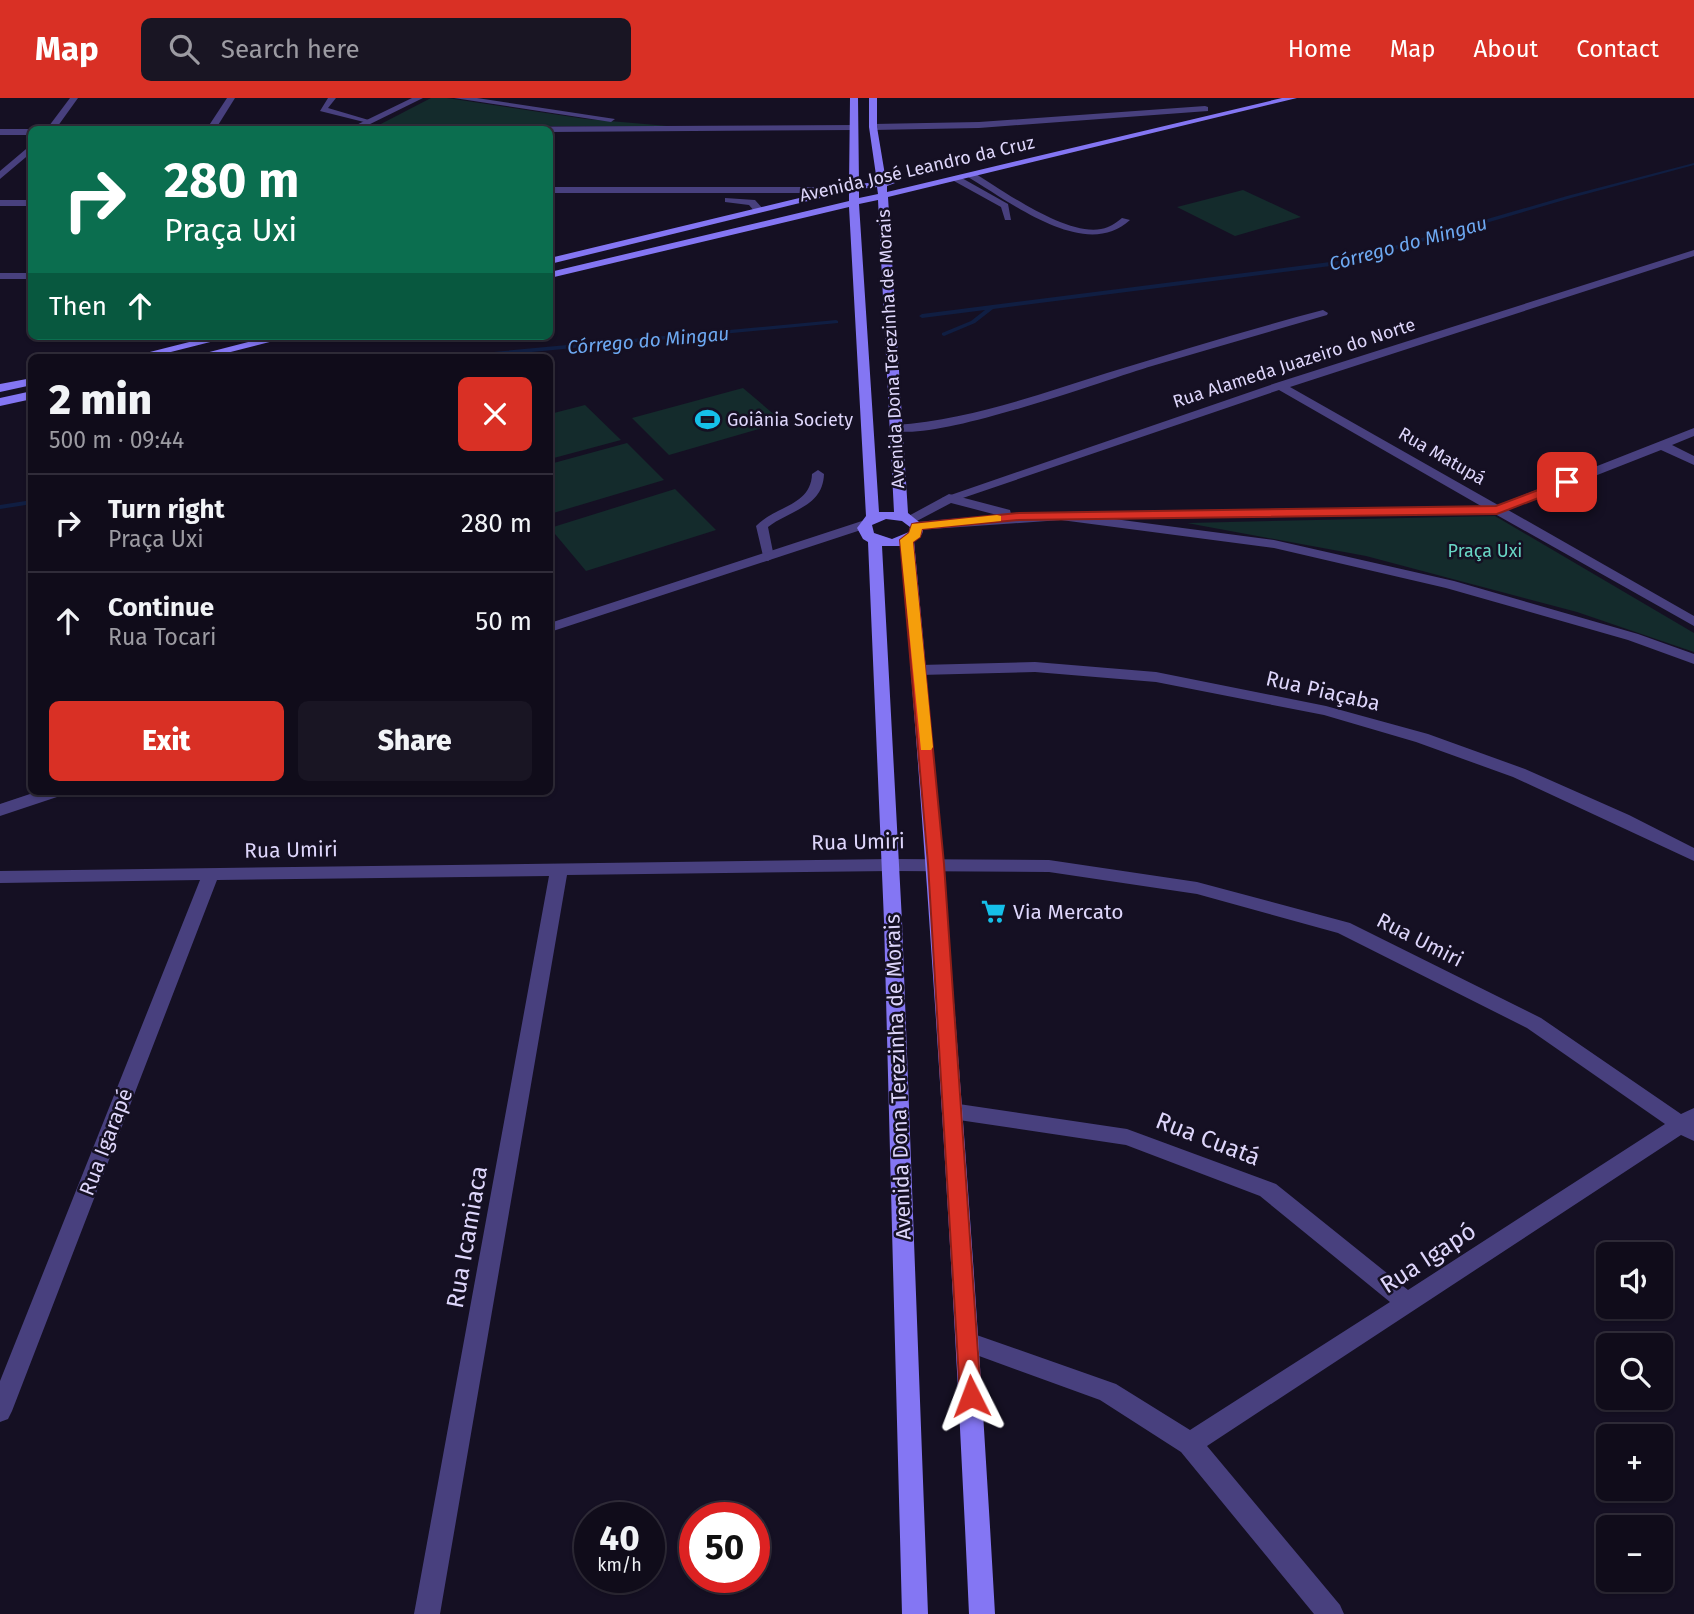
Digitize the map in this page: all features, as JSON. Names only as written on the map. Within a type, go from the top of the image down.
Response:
[{"type":"main road","name":"Avenida Dona Terezinha de Morais","points":[[854,98],[854,202],[891,865],[915,1614]]},
{"type":"main road","name":"Avenida Dona Terezinha de Morais","points":[[873,98],[873,127],[882,190],[895,428],[909,525],[936,864],[968,1342],[982,1614]]},
{"type":"main road","name":"Avenida José Leandro da Cruz","points":[[553,274],[854,202],[882,190],[1252,98]]},
{"type":"main road","name":"Avenida José Leandro da Cruz","points":[[553,260],[855,187],[882,190],[957,179],[1293,98]]},
{"type":"main road","points":[[149,354],[210,340]]},
{"type":"main road","points":[[209,354],[270,340]]},
{"type":"main road","points":[[0,388],[28,382]]},
{"type":"main road","points":[[0,402],[28,396]]},
{"type":"main road","points":[[872,530],[890,543],[909,525]]},
{"type":"main road","points":[[872,530],[909,525]]},
{"type":"street","points":[[53,126],[74,98]]},
{"type":"street","points":[[213,126],[231,98]]},
{"type":"street","points":[[358,126],[419,98]]},
{"type":"street","points":[[458,98],[601,118],[703,128]]},
{"type":"street","points":[[873,127],[979,125],[1205,109]]},
{"type":"street","points":[[553,129],[854,127]]},
{"type":"street","points":[[0,132],[28,132]]},
{"type":"street","points":[[0,177],[28,151]]},
{"type":"street","points":[[553,190],[823,190],[855,187]]},
{"type":"street","points":[[0,192],[28,192]]},
{"type":"street","points":[[553,200],[747,201],[759,210]]},
{"type":"street","points":[[0,203],[28,203]]},
{"type":"street","name":"Rua Alameda Juazeiro do Norte","points":[[909,525],[949,498],[1280,386],[1694,253]]},
{"type":"street","points":[[0,276],[28,276]]},
{"type":"street","name":"Rua Matupá","points":[[1280,386],[1694,622]]},
{"type":"street","points":[[909,525],[1019,517],[1497,510],[1694,432]]},
{"type":"street","points":[[1661,445],[1694,461]]},
{"type":"street","points":[[949,498],[1019,517]]},
{"type":"street","points":[[1061,516],[1274,544],[1449,583],[1633,637],[1694,659]]},
{"type":"street","points":[[553,627],[790,550],[872,530]]},
{"type":"street","name":"Rua Piaçaba","points":[[920,670],[1035,667],[1156,677],[1326,711],[1422,738],[1519,773],[1623,819],[1694,855]]},
{"type":"street","points":[[0,810],[45,795]]},
{"type":"street","name":"Rua Umiri","points":[[0,877],[936,864],[1049,866],[1197,888],[1344,928],[1535,1023],[1690,1125]]},
{"type":"street","name":"Rua Icamiaca","points":[[427,1614],[559,869]]},
{"type":"street","name":"Rua Igarapé","points":[[0,1411],[211,874]]},
{"type":"street","name":"Rua Cuatá","points":[[952,1111],[1127,1137],[1268,1190],[1408,1303]]},
{"type":"street","name":"Rua Igapó","points":[[1190,1444],[1690,1125]]},
{"type":"street","points":[[968,1342],[1108,1392],[1190,1444],[1331,1614]]},
{"type":"lane","points":[[332,98],[323,109],[368,121]]},
{"type":"lane","points":[[971,175],[1050,220],[1081,231],[1097,234],[1106,232],[1125,220]]},
{"type":"lane","points":[[957,179],[1005,206],[1007,218]]},
{"type":"lane","points":[[895,428],[926,428],[998,413],[1112,375],[1323,313]]},
{"type":"lane","points":[[768,557],[762,526],[770,519],[813,497],[819,486],[818,474]]},
{"type":"green space","points":[[431,98],[447,98],[586,119],[668,126],[377,126]]},
{"type":"green space","points":[[1243,190],[1301,217],[1235,236],[1177,207]]},
{"type":"green space","name":"Goiânia Society","points":[[743,388],[783,422],[669,455],[632,418]]},
{"type":"green space","points":[[585,405],[621,440],[553,458],[553,413]]},
{"type":"green space","points":[[627,443],[664,480],[553,513],[553,463]]},
{"type":"green space","points":[[675,489],[716,530],[586,571],[553,532],[553,527]]},
{"type":"green space","name":"Praça Uxi","points":[[1495,516],[1694,633],[1694,652],[1577,612],[1366,556],[1187,523]]},
{"type":"waterway","name":"Córrego do Mingau","points":[[922,316],[1346,262],[1569,197],[1694,164]]},
{"type":"waterway","name":"Córrego do Mingau","points":[[944,334],[973,322],[991,308]]},
{"type":"waterway","name":"Córrego do Mingau","points":[[493,354],[836,322]]},
{"type":"waterway","name":"Córrego do Mingau","points":[[0,507],[28,503]]},
{"type":"slow traffic","points":[[926,747],[907,540],[915,534],[917,526],[997,519]]},
{"type":"place","name":"Goiânia Society","points":[[707,420]]},
{"type":"place","name":"Via Mercato","points":[[993,912]]},
{"type":"route","points":[[971,1396],[936,864],[907,540],[915,534],[917,526],[1019,517],[1497,510],[1567,482]]}]
